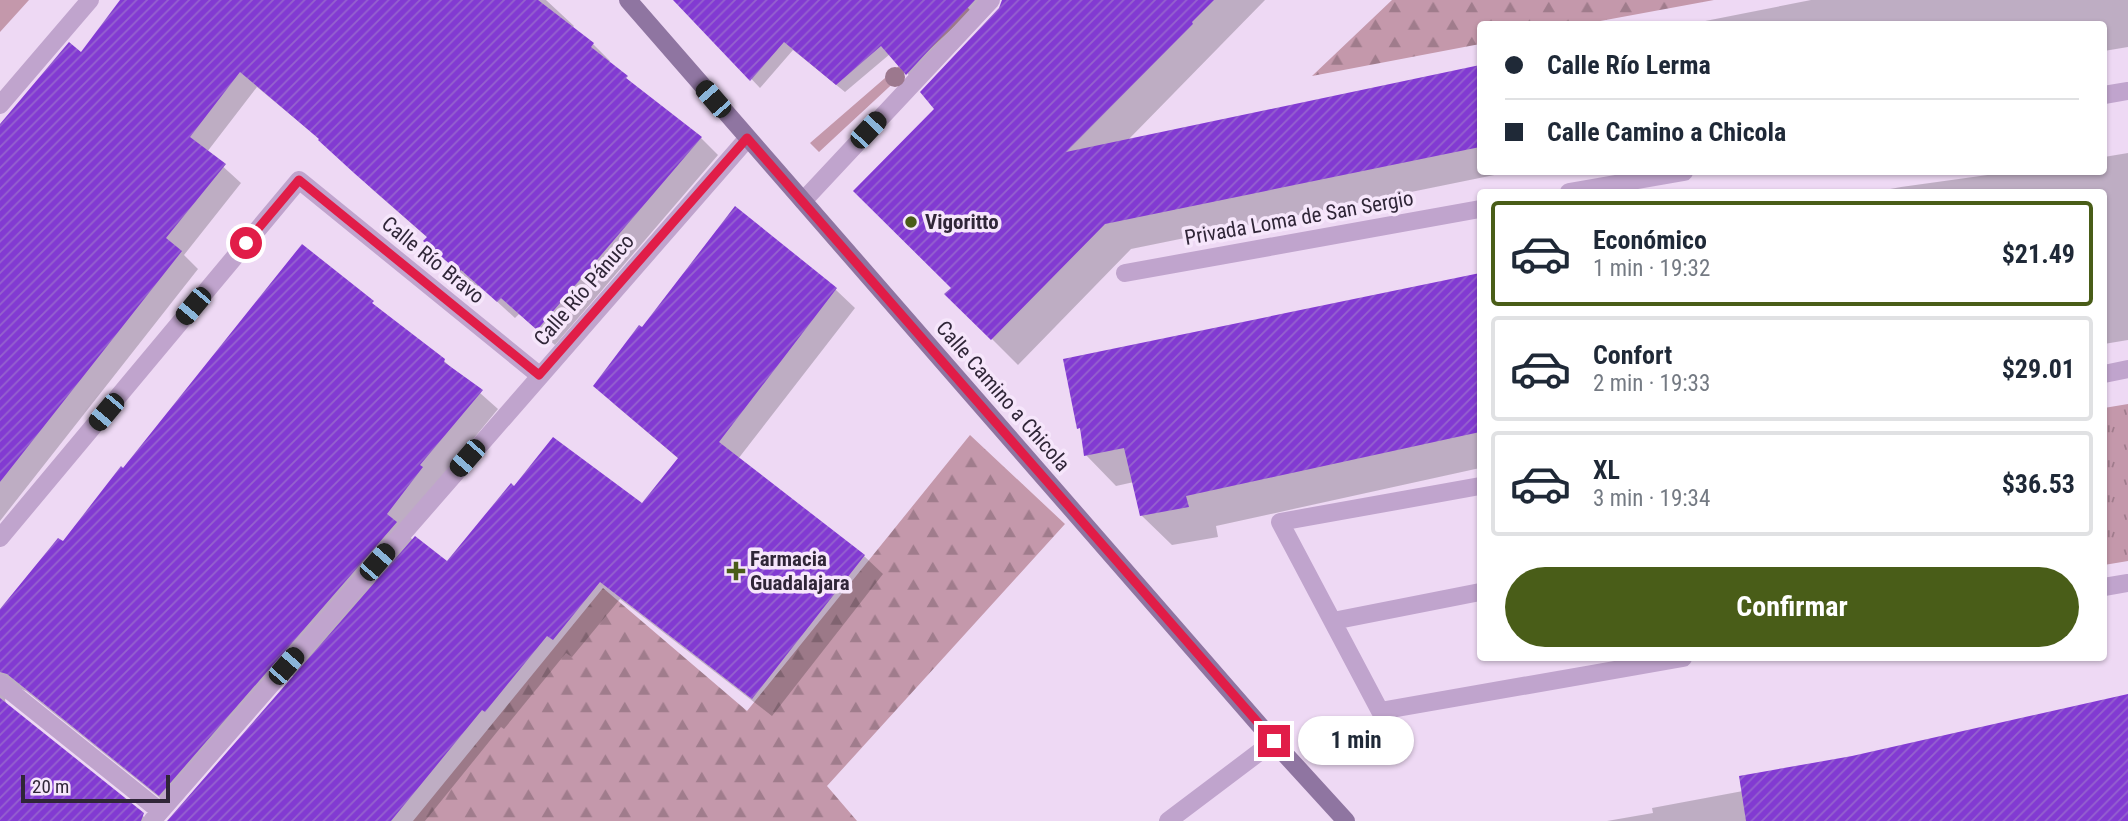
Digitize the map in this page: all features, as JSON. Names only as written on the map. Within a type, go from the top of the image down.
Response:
[{"type":"street","points":[[0,105],[90,0]]},
{"type":"street","name":"Calle Camino a Chicola","points":[[628,0],[1346,821]]},
{"type":"street","points":[[803,201],[990,0]]},
{"type":"street","points":[[2107,94],[2128,91]]},
{"type":"street","name":"Calle Río Pánuco","points":[[156,816],[747,138]]},
{"type":"street","points":[[1586,189],[1667,175]]},
{"type":"street","name":"Calle Río Bravo","points":[[0,538],[299,180],[539,375]]},
{"type":"street","name":"Privada Loma de San Sergio","points":[[1125,273],[1477,210]]},
{"type":"street","points":[[2107,373],[2128,369]]},
{"type":"street","points":[[1477,487],[1280,522],[1380,711],[1666,661]]},
{"type":"street","points":[[2107,586],[2128,583]]},
{"type":"street","points":[[1333,621],[1477,593]]},
{"type":"street","points":[[0,683],[156,816]]},
{"type":"street","points":[[1168,821],[1274,741]]},
{"type":"green space","points":[[0,0],[29,0],[0,32]]},
{"type":"green space","points":[[1392,0],[1714,0],[1600,21],[1477,21],[1477,45],[1312,76]]},
{"type":"green space","points":[[967,7],[971,11],[819,152],[810,143]]},
{"type":"green space","points":[[2128,404],[2128,561],[2107,564],[2107,408]]},
{"type":"green space","points":[[970,435],[1065,524],[827,786],[857,821],[413,821],[603,588],[747,711]]},
{"type":"building","points":[[120,0],[538,0],[594,43],[591,47],[628,76],[626,78],[702,137],[537,330],[501,298],[497,302],[423,241],[427,237],[240,72],[190,137],[226,164],[166,238],[182,251],[0,482],[0,124],[69,42],[81,52]]},
{"type":"building","points":[[673,0],[975,0],[906,75],[881,46],[836,85],[784,42],[750,81]]},
{"type":"building","points":[[1002,0],[1214,0],[1066,152],[1477,66],[1477,148],[1105,224],[991,340],[944,294],[951,288],[853,191],[934,109],[920,92],[999,8]]},
{"type":"building","points":[[735,206],[837,288],[719,442],[865,555],[752,699],[600,582],[553,640],[547,636],[485,712],[482,710],[391,821],[167,821],[415,536],[447,561],[511,483],[514,486],[553,437],[642,503],[678,458],[593,386]]},
{"type":"building","points":[[302,244],[374,301],[372,303],[445,359],[444,362],[483,390],[420,465],[423,467],[387,514],[397,522],[159,796],[7,674],[0,672],[0,609],[58,538],[63,541]]},
{"type":"building","points":[[1477,274],[1477,433],[1186,496],[1189,507],[1140,516],[1124,448],[1084,456],[1063,359]]},
{"type":"building","points":[[2128,694],[2128,821],[1746,821],[1739,776],[1852,756]]},
{"type":"building","points":[[0,698],[144,813],[141,821],[0,821]]},
{"type":"place","name":"Vigoritto","points":[[911,222]]},
{"type":"place","name":"Farmacia Guadalajara","points":[[736,571]]},
{"type":"route","points":[[246,243],[299,180],[539,375],[747,138],[1274,741]]}]
